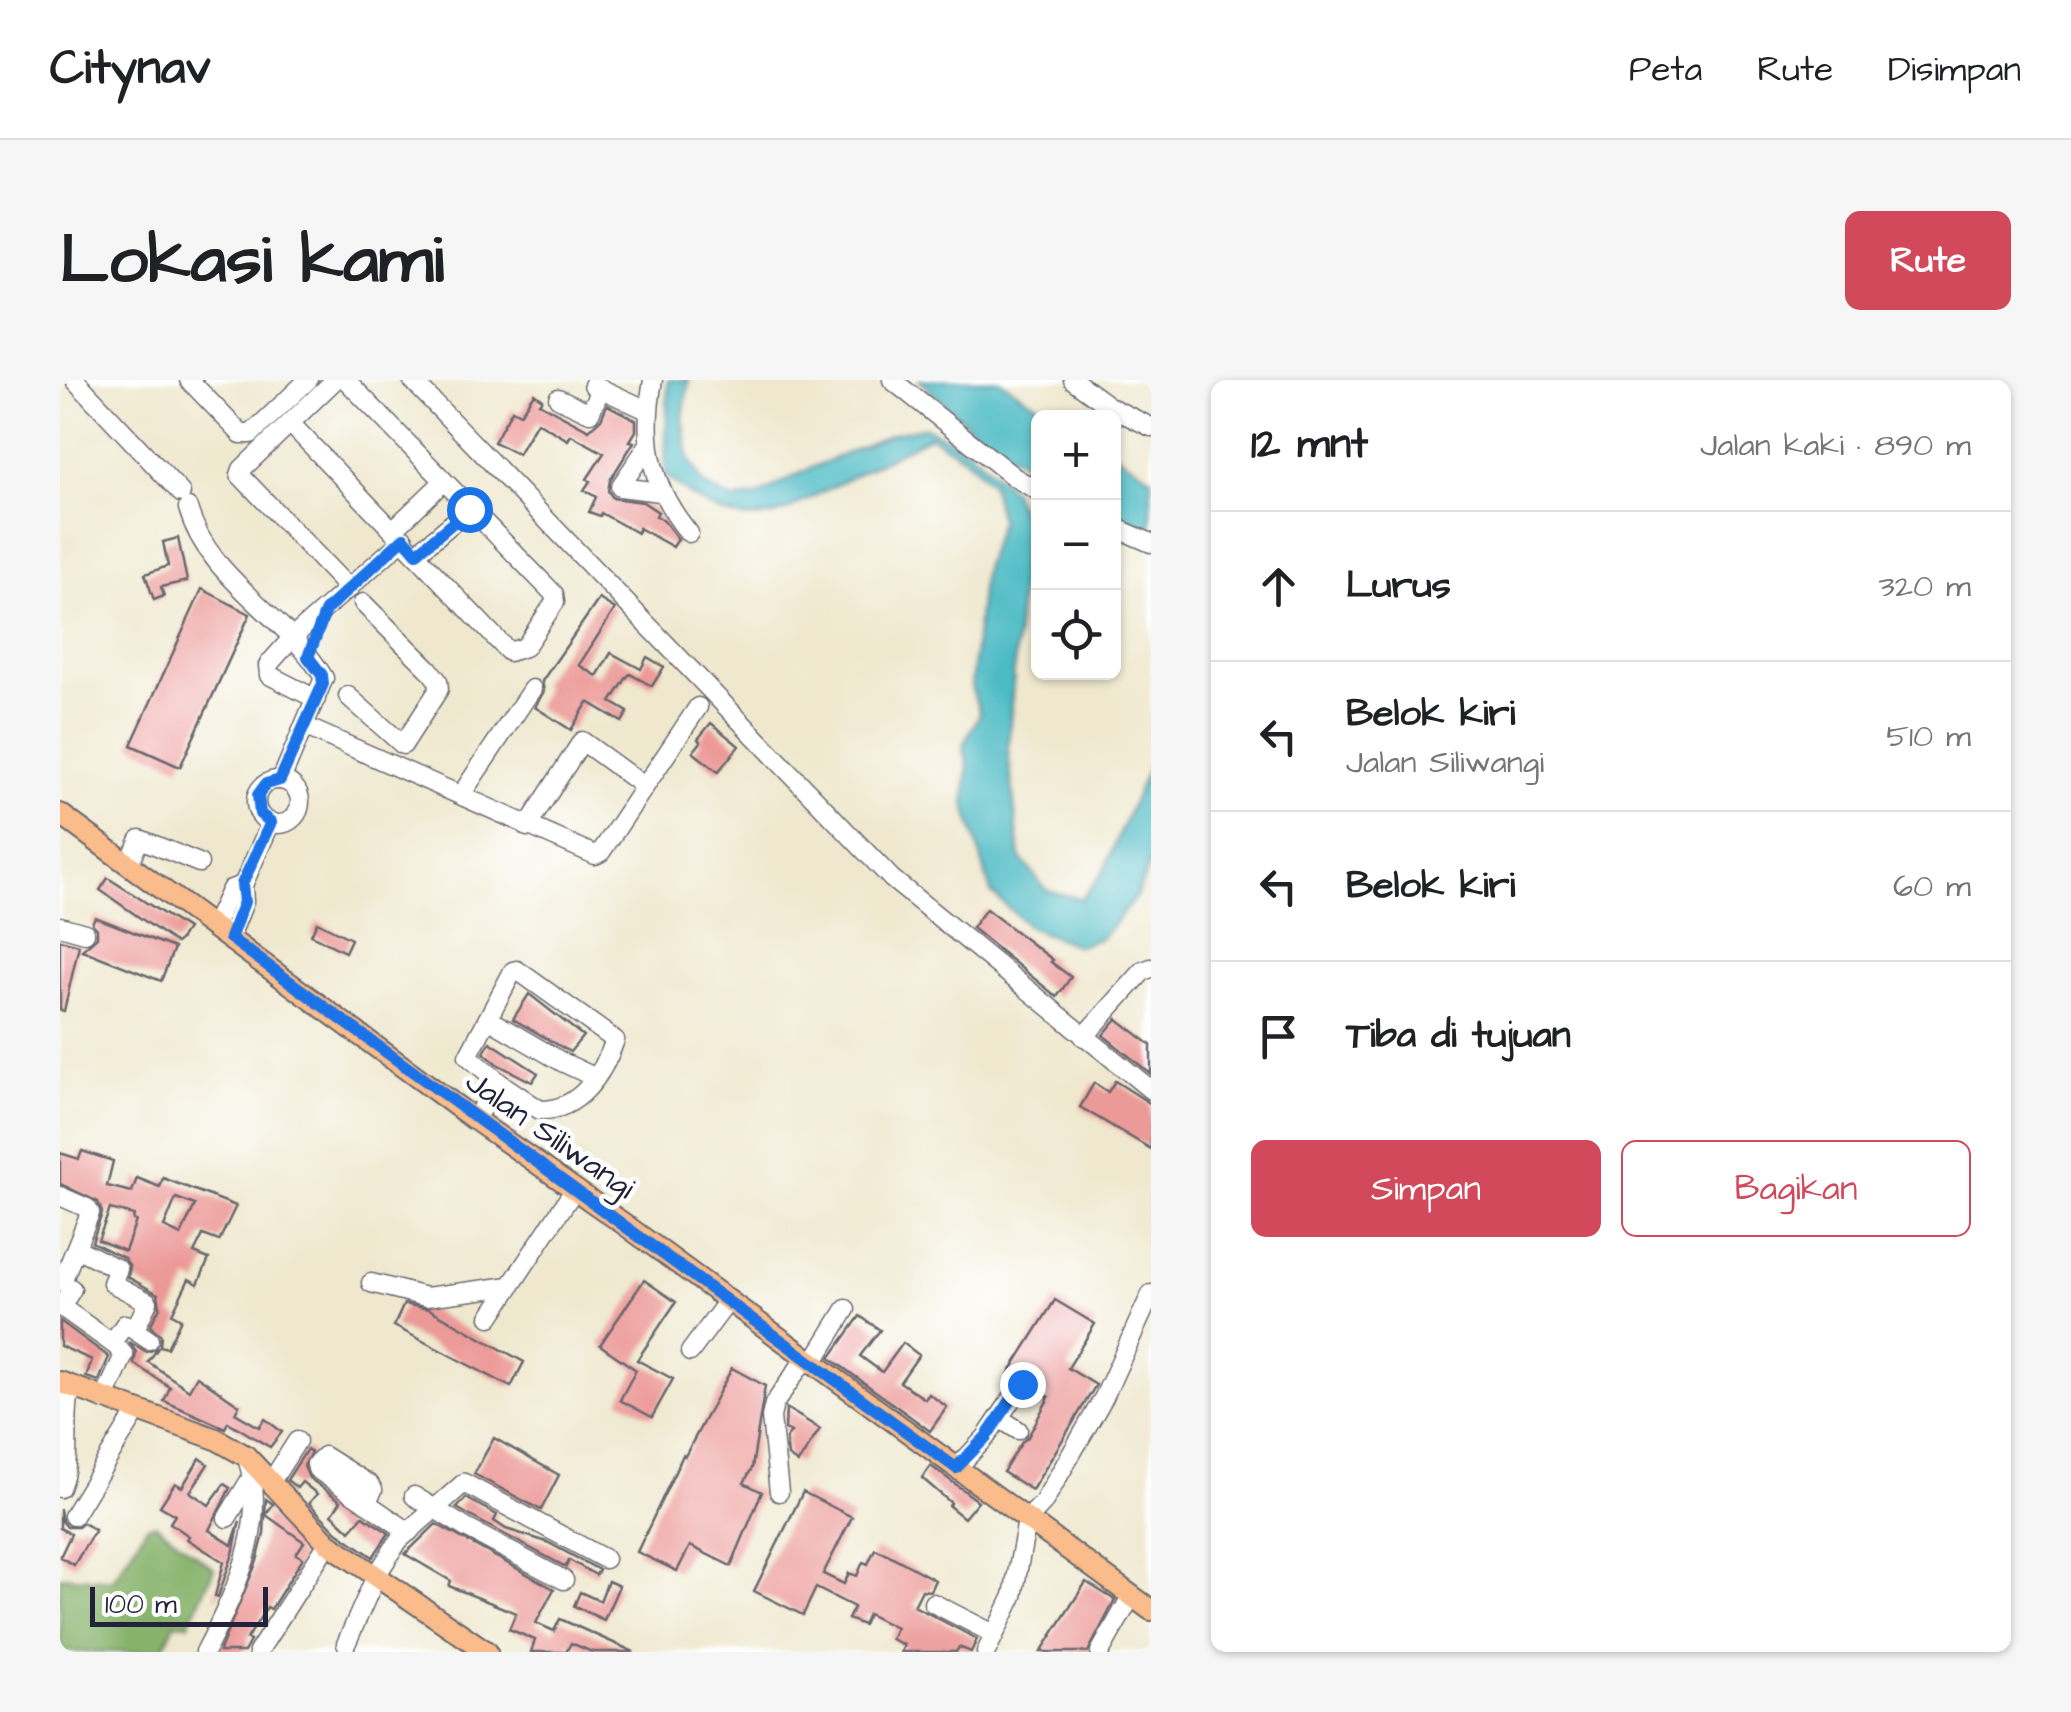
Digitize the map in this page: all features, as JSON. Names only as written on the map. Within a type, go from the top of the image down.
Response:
[{"type":"main road","name":"Jalan Siliwangi","points":[[60,814],[1151,1610]]},
{"type":"main road","points":[[66,1385],[216,1439],[257,1471],[328,1543],[486,1652]]},
{"type":"street","points":[[76,380],[185,501],[202,543],[293,636],[324,678],[280,780]]},
{"type":"street","points":[[189,380],[242,434],[250,434],[308,380]]},
{"type":"street","points":[[278,380],[292,395]]},
{"type":"street","points":[[336,380],[240,475],[438,681],[436,696],[391,766]]},
{"type":"street","points":[[290,423],[509,652],[525,647],[556,598],[346,380]]},
{"type":"street","points":[[412,380],[892,880],[1151,1090]]},
{"type":"street","points":[[653,380],[648,410],[649,444],[660,492],[690,533]]},
{"type":"street","points":[[892,380],[1031,487]]},
{"type":"street","points":[[1073,380],[1110,407],[1151,426]]},
{"type":"street","points":[[558,398],[590,413],[596,387],[648,410]]},
{"type":"street","points":[[649,444],[620,487],[660,492]]},
{"type":"street","points":[[316,699],[267,672],[268,665],[293,636],[326,610],[356,596],[399,534],[443,482]]},
{"type":"street","points":[[417,553],[469,509]]},
{"type":"street","points":[[1121,530],[1151,543]]},
{"type":"street","points":[[308,657],[326,610]]},
{"type":"street","points":[[461,794],[532,689]]},
{"type":"street","points":[[348,696],[403,746]]},
{"type":"street","points":[[304,726],[595,855],[601,852],[698,707]]},
{"type":"street","points":[[527,826],[582,741],[644,786]]},
{"type":"street","points":[[280,780],[297,790],[299,809],[290,820],[271,822],[260,814],[258,795],[266,784],[280,780]]},
{"type":"street","points":[[222,931],[231,889],[242,884],[271,822]]},
{"type":"street","points":[[129,863],[140,840],[199,863]]},
{"type":"street","points":[[60,926],[85,933]]},
{"type":"street","points":[[1084,1036],[1151,968]]},
{"type":"street","points":[[517,970],[612,1035],[614,1046],[581,1097],[554,1110],[540,1110],[468,1056],[488,1019],[509,973],[517,970]]},
{"type":"street","points":[[488,1019],[594,1077]]},
{"type":"street","points":[[474,1119],[500,1083]]},
{"type":"street","points":[[490,1317],[574,1190]]},
{"type":"street","points":[[60,1196],[88,1208],[90,1213],[62,1282],[72,1289],[61,1306],[124,1355],[104,1400]]},
{"type":"street","points":[[76,1248],[118,1268],[112,1283],[148,1302],[142,1334],[125,1324],[112,1343]]},
{"type":"street","points":[[371,1283],[426,1297],[510,1286]]},
{"type":"street","points":[[986,1652],[1013,1596],[1027,1520],[1043,1503],[1104,1397],[1151,1294]]},
{"type":"street","points":[[690,1352],[728,1301]]},
{"type":"street","points":[[779,1492],[771,1416],[774,1404],[846,1309]]},
{"type":"street","points":[[956,1468],[1022,1384]]},
{"type":"street","points":[[60,1488],[69,1449],[63,1411],[66,1385]]},
{"type":"street","points":[[72,1516],[137,1411]]},
{"type":"street","points":[[999,1418],[1018,1430]]},
{"type":"street","points":[[228,1518],[257,1471],[297,1441]]},
{"type":"street","points":[[206,1652],[253,1529],[257,1471]]},
{"type":"street","points":[[346,1644],[376,1576],[399,1540],[464,1483],[605,1559]]},
{"type":"street","points":[[414,1496],[564,1580]]},
{"type":"street","points":[[366,1503],[408,1532]]},
{"type":"street","points":[[258,1652],[328,1543]]},
{"type":"street","points":[[1100,1652],[1132,1596]]},
{"type":"street","points":[[932,1604],[994,1634]]},
{"type":"green space","points":[[156,1524],[214,1569],[189,1624],[175,1623],[162,1652],[60,1652],[60,1576],[113,1580],[147,1526]]},
{"type":"water","points":[[668,380],[689,380],[683,418],[689,458],[703,484],[733,500],[757,496],[894,433],[925,427],[970,451],[1013,491],[1025,524],[1008,749],[1020,857],[1046,890],[1081,899],[1102,874],[1151,760],[1151,861],[1136,897],[1102,938],[1078,946],[1030,928],[991,892],[965,803],[968,765],[963,745],[980,714],[971,686],[983,571],[1000,521],[991,483],[965,458],[930,436],[786,511],[751,518],[721,512],[692,497],[665,475]]},
{"type":"water","points":[[919,380],[999,380],[1046,410],[1031,410],[1031,468],[977,433]]},
{"type":"water","points":[[1121,458],[1151,477],[1151,529],[1121,515]]},
{"type":"building","points":[[534,393],[542,399],[539,403],[589,430],[601,419],[607,405],[636,420],[636,431],[630,441],[634,442],[610,480],[608,491],[613,498],[643,502],[658,512],[656,516],[678,539],[673,547],[639,528],[637,533],[601,513],[600,516],[589,512],[596,497],[584,490],[604,453],[571,435],[568,440],[537,422],[518,454],[494,442],[512,410],[520,414]]},
{"type":"building","points":[[178,538],[187,581],[161,587],[164,596],[154,600],[145,574],[168,566],[163,542]]},
{"type":"building","points":[[202,589],[250,614],[180,767],[131,745]]},
{"type":"building","points":[[599,599],[615,609],[579,665],[597,676],[611,653],[641,669],[647,657],[664,667],[652,686],[630,674],[627,677],[611,702],[628,712],[622,722],[588,702],[571,730],[535,707],[544,691],[542,681]]},
{"type":"building","points":[[711,723],[739,746],[718,772],[693,752]]},
{"type":"building","points":[[108,878],[187,929],[180,940],[176,943],[100,890]]},
{"type":"building","points":[[986,909],[1071,977],[1057,997],[972,928]]},
{"type":"building","points":[[95,917],[174,948],[161,981],[82,950],[97,937],[92,923]]},
{"type":"building","points":[[317,922],[351,939],[345,952],[311,935]]},
{"type":"building","points":[[60,940],[79,945],[64,1011],[60,1010]]},
{"type":"building","points":[[529,994],[583,1036],[570,1052],[513,1019]]},
{"type":"building","points":[[1117,1019],[1151,1045],[1151,1074],[1103,1035]]},
{"type":"building","points":[[490,1042],[538,1073],[532,1082],[484,1053]]},
{"type":"building","points":[[1115,1081],[1151,1104],[1151,1149],[1080,1107],[1094,1083],[1108,1092]]},
{"type":"building","points":[[82,1151],[113,1161],[107,1186],[132,1192],[137,1178],[160,1187],[163,1178],[236,1206],[219,1241],[203,1235],[194,1253],[209,1259],[198,1284],[189,1279],[172,1314],[181,1319],[167,1348],[160,1346],[161,1335],[150,1326],[160,1307],[158,1294],[128,1277],[130,1267],[124,1258],[92,1242],[102,1213],[98,1202],[60,1184],[60,1153],[79,1159]],"holes":[[[176,1198],[195,1205],[181,1235],[164,1227]],[[110,1209],[134,1215],[136,1221],[125,1251],[98,1240]]]},
{"type":"building","points":[[644,1280],[676,1302],[637,1360],[673,1379],[652,1417],[620,1400],[636,1370],[600,1345]]},
{"type":"building","points":[[1055,1300],[1095,1324],[1068,1368],[1096,1385],[1032,1490],[1003,1472],[1028,1437],[1049,1397],[1034,1388],[1034,1379],[1028,1373],[1009,1373]]},
{"type":"building","points":[[404,1304],[429,1309],[524,1362],[511,1387],[394,1326]]},
{"type":"building","points":[[860,1316],[880,1330],[860,1356],[882,1372],[903,1343],[919,1355],[900,1382],[925,1399],[929,1394],[947,1407],[930,1431],[830,1358]]},
{"type":"building","points":[[60,1321],[109,1357],[99,1381],[86,1377],[92,1360],[60,1346]]},
{"type":"building","points":[[129,1342],[147,1352],[158,1348],[148,1362],[189,1390],[197,1376],[239,1405],[235,1413],[259,1427],[265,1419],[282,1432],[270,1447],[228,1422],[225,1428],[164,1401],[170,1387],[134,1364],[136,1352]]},
{"type":"building","points":[[732,1368],[765,1386],[752,1468],[744,1483],[762,1492],[731,1566],[690,1546],[677,1571],[637,1552],[683,1455]]},
{"type":"building","points":[[786,1408],[820,1429],[798,1463],[788,1456],[786,1439],[791,1432],[785,1429]]},
{"type":"building","points":[[494,1438],[559,1475],[541,1510],[474,1474]]},
{"type":"building","points":[[307,1449],[311,1452],[304,1466],[309,1478],[341,1501],[332,1514],[350,1531],[363,1516],[389,1533],[373,1557],[337,1532],[309,1503],[317,1494],[302,1482],[297,1488],[287,1480]]},
{"type":"building","points":[[200,1458],[208,1464],[190,1492],[209,1505],[224,1484],[230,1488],[209,1530],[232,1545],[240,1521],[218,1597],[215,1596],[224,1562],[187,1539],[189,1536],[170,1523],[175,1515],[160,1506],[175,1483],[182,1487]]},
{"type":"building","points":[[931,1466],[978,1501],[964,1518],[922,1478]]},
{"type":"building","points":[[803,1492],[852,1517],[823,1574],[844,1584],[849,1573],[857,1576],[863,1562],[868,1564],[875,1549],[889,1555],[935,1580],[930,1591],[922,1590],[914,1606],[977,1639],[971,1652],[959,1647],[956,1652],[901,1652],[904,1645],[891,1639],[896,1628],[868,1614],[863,1625],[848,1619],[854,1607],[816,1588],[803,1615],[754,1591]]},
{"type":"building","points":[[466,1498],[497,1515],[494,1521],[506,1529],[547,1542],[599,1570],[596,1575],[569,1560],[566,1567],[472,1517],[457,1508]]},
{"type":"building","points":[[266,1499],[273,1504],[266,1515],[304,1542],[296,1554],[303,1558],[271,1609],[267,1607],[247,1639],[250,1641],[244,1652],[219,1652],[257,1561],[264,1534]]},
{"type":"building","points":[[60,1509],[67,1527],[83,1523],[95,1530],[74,1565],[60,1557],[71,1534],[60,1528]]},
{"type":"building","points":[[436,1524],[554,1589],[536,1623],[554,1631],[560,1619],[634,1652],[592,1652],[571,1643],[566,1652],[531,1652],[535,1640],[509,1629],[516,1613],[449,1586],[451,1581],[405,1554]]},
{"type":"building","points":[[608,1581],[619,1586],[604,1620],[574,1606],[580,1592],[600,1601]]},
{"type":"building","points":[[1086,1582],[1115,1600],[1088,1652],[1041,1652]]},
{"type":"route","points":[[469,509],[417,553],[404,538],[326,610],[308,657],[324,678],[323,684],[280,780],[263,786],[258,795],[260,814],[271,822],[242,884],[245,898],[230,938],[956,1468],[986,1437],[1022,1384]]}]
